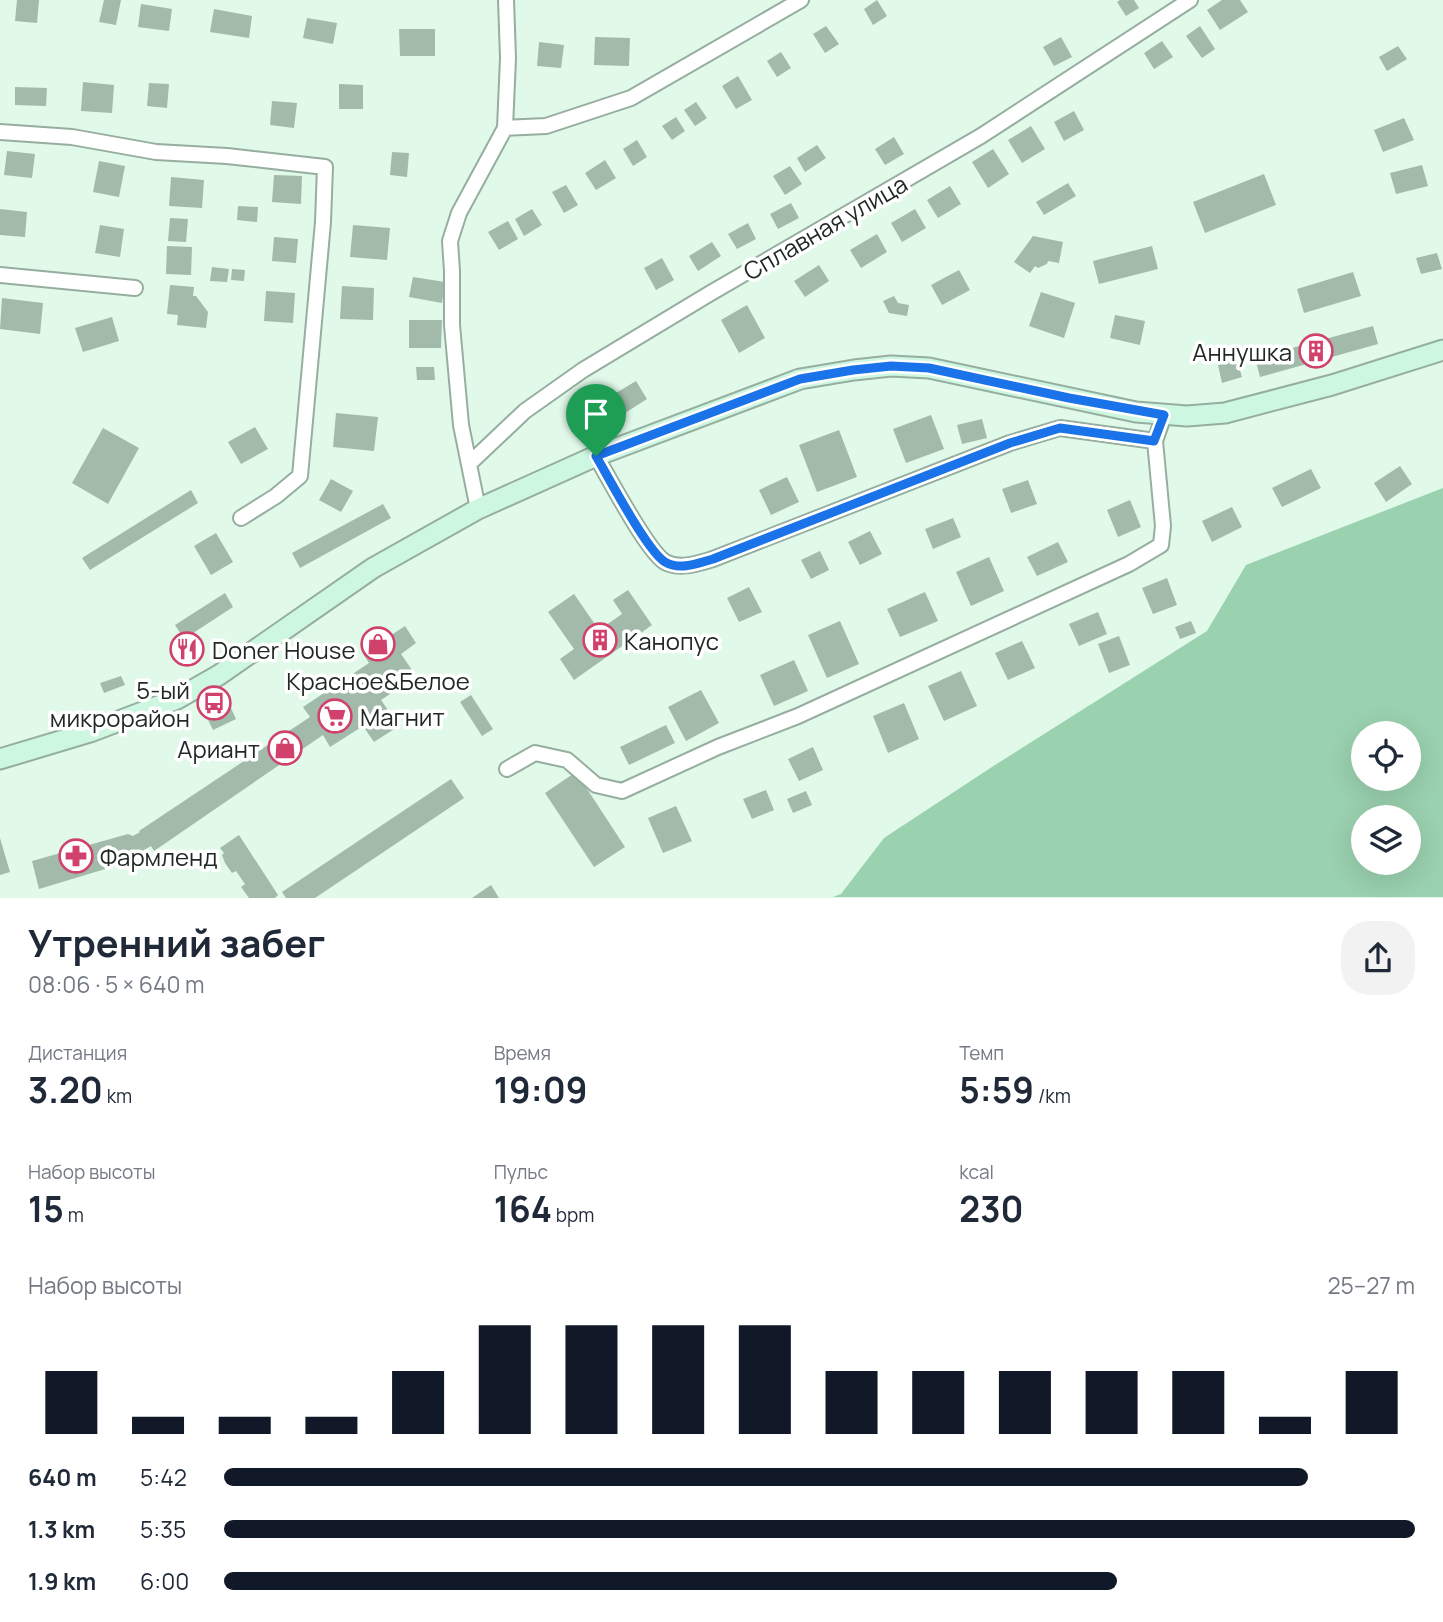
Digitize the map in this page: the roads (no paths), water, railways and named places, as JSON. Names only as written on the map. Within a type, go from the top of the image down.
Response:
[{"type":"main road","points":[[0,760],[151,710],[219,675],[373,568],[478,509],[596,456],[800,379],[891,366],[929,368],[1082,401],[1164,415],[1187,416],[1225,414],[1332,385],[1443,350]]},
{"type":"street","points":[[478,509],[461,425],[452,325],[450,242],[459,214],[505,128],[508,58],[506,0]]},
{"type":"street","points":[[505,128],[546,126],[631,98],[801,0]]},
{"type":"street","name":"Сплавная улица","points":[[469,464],[525,411],[583,370],[981,136],[1190,0]]},
{"type":"street","points":[[0,132],[72,137],[156,152],[228,156],[325,167],[323,222],[300,476],[276,496],[241,517]]},
{"type":"street","points":[[0,275],[135,288]]},
{"type":"street","points":[[507,769],[535,753],[567,760],[596,785],[622,792],[718,747],[798,716],[1129,564],[1161,545],[1163,526],[1154,441],[1164,415]]},
{"type":"street","points":[[596,456],[647,541],[666,562],[686,566],[713,559],[1010,443],[1060,428],[1154,441]]},
{"type":"place","name":"Аннушка","points":[[1316,351]]},
{"type":"place","name":"Канопус","points":[[600,640]]},
{"type":"place","name":"Красное&Белое","points":[[378,644]]},
{"type":"place","name":"Doner House","points":[[187,649]]},
{"type":"place","name":"5-ый микрорайон","points":[[214,703]]},
{"type":"place","name":"Магнит","points":[[335,716]]},
{"type":"place","name":"Ариант","points":[[285,748]]},
{"type":"place","name":"Фармленд","points":[[76,856]]}]
